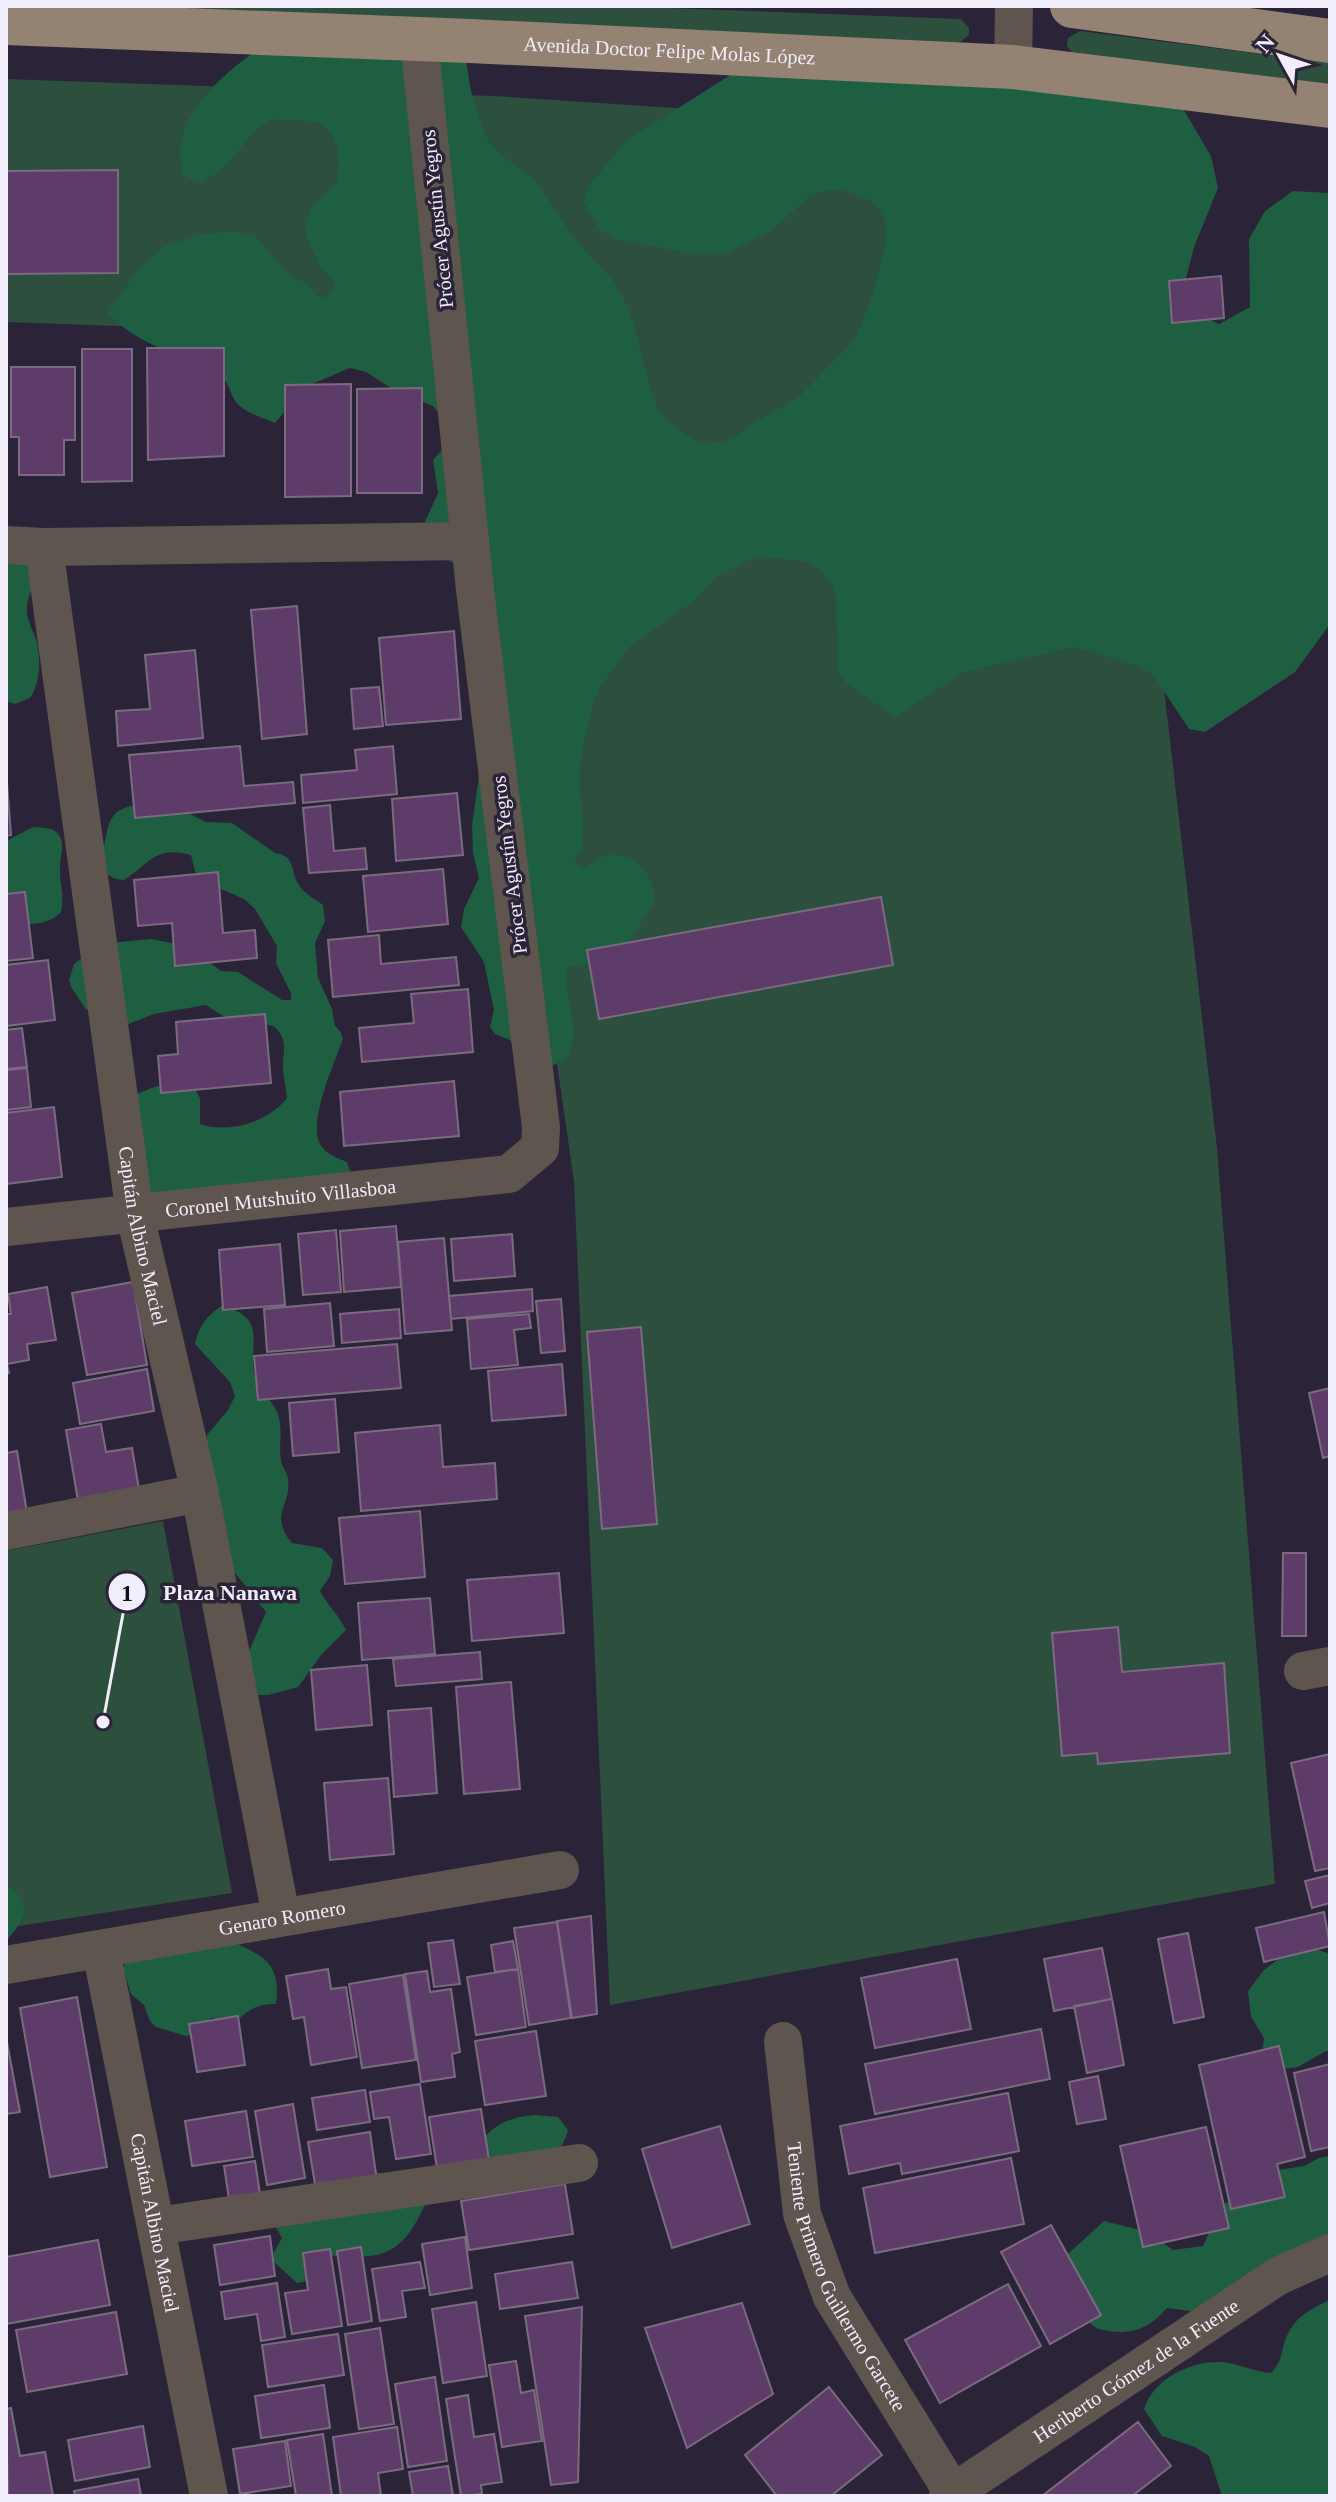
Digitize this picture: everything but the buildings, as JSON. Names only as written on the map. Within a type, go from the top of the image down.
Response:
[{"type":"main road","points":[[1072,6],[1330,41]]},
{"type":"main road","name":"Avenida Doctor Felipe Molas López","points":[[6,23],[1013,67],[1330,106]]},
{"type":"street","points":[[1013,67],[1014,6]]},
{"type":"street","name":"Prócer Agustín Yegros","points":[[419,40],[470,541],[541,1127],[540,1148],[509,1174]]},
{"type":"street","points":[[6,545],[470,541]]},
{"type":"street","name":"Capitán Albino Maciel","points":[[44,547],[135,1215],[200,1493],[281,1916]]},
{"type":"street","name":"Coronel Mutshuito Villasboa","points":[[6,1227],[509,1174]]},
{"type":"street","points":[[6,1531],[200,1493]]},
{"type":"street","name":"Genaro Romero","points":[[6,1965],[560,1870]]},
{"type":"street","name":"Capitán Albino Maciel","points":[[101,1950],[209,2496]]},
{"type":"street","name":"Teniente Primero Guillermo Garcete","points":[[783,2041],[802,2214],[832,2297],[952,2495]]},
{"type":"street","points":[[157,2226],[579,2163]]},
{"type":"street","name":"Heriberto Gómez de la Fuente","points":[[952,2495],[1278,2276],[1330,2253]]},
{"type":"green space","points":[[6,6],[614,6],[961,19],[969,28],[969,35],[959,43]]},
{"type":"green space","points":[[1080,31],[1330,63],[1330,88],[1075,56],[1067,46],[1068,38]]},
{"type":"green space","points":[[254,52],[466,60],[471,92],[487,139],[498,152],[537,182],[576,241],[612,279],[629,308],[659,411],[670,423],[699,443],[722,442],[734,437],[799,397],[849,346],[871,299],[887,229],[882,214],[871,201],[841,189],[808,197],[773,230],[727,253],[688,253],[615,239],[601,231],[583,201],[590,184],[628,140],[746,65],[1179,102],[1211,156],[1218,188],[1194,247],[1186,278],[1190,310],[1219,324],[1250,307],[1249,239],[1265,211],[1293,191],[1330,193],[1330,624],[1295,672],[1205,732],[1189,729],[1153,675],[1139,666],[1074,647],[964,672],[895,717],[847,684],[838,670],[836,599],[832,583],[820,570],[807,562],[758,556],[717,576],[695,600],[629,647],[600,687],[593,704],[582,751],[579,786],[583,818],[582,851],[575,857],[576,864],[584,868],[607,855],[635,861],[652,884],[654,903],[622,953],[592,964],[567,967],[573,1025],[571,1048],[567,1058],[546,1069],[518,1054],[510,1040],[495,1034],[490,1027],[494,1010],[484,962],[461,927],[464,909],[479,878],[473,853],[472,826],[480,768],[461,567],[434,552],[424,524],[438,493],[433,460],[443,449],[444,418],[433,406],[394,390],[366,372],[350,368],[305,387],[275,423],[241,407],[225,381],[216,373],[146,342],[108,313],[136,272],[165,246],[198,235],[236,231],[255,236],[291,277],[306,283],[316,296],[325,299],[334,288],[335,281],[322,269],[307,239],[306,223],[311,208],[337,182],[339,166],[338,150],[331,134],[320,122],[271,119],[210,177],[198,183],[183,174],[180,155],[182,137],[189,120],[211,89]]},
{"type":"green space","points":[[6,79],[493,96],[1147,139],[1158,636],[1217,1148],[1275,1884],[610,2005],[574,1181],[452,338],[6,322]]},
{"type":"green space","points":[[6,528],[41,573],[30,593],[27,607],[38,650],[38,679],[30,698],[15,704],[6,701]]},
{"type":"green space","points":[[131,806],[184,811],[206,822],[232,823],[287,858],[297,883],[323,905],[325,921],[315,943],[318,978],[332,1009],[335,1026],[343,1039],[324,1092],[317,1134],[325,1150],[347,1162],[352,1177],[152,1200],[125,1100],[152,1088],[177,1085],[196,1091],[200,1098],[200,1124],[224,1128],[248,1124],[270,1114],[287,1098],[282,1036],[273,1026],[226,1018],[206,1005],[154,1014],[121,1027],[97,1019],[71,987],[69,980],[74,964],[100,944],[151,939],[192,950],[221,971],[238,972],[282,1000],[291,1000],[291,993],[276,963],[277,946],[255,909],[244,899],[205,882],[195,871],[191,855],[161,854],[124,880],[106,872],[103,855],[109,824],[117,812]]},
{"type":"green space","points":[[33,827],[53,830],[62,841],[61,912],[35,924],[6,920],[6,841]]},
{"type":"green space","points":[[221,1306],[237,1311],[252,1326],[256,1381],[279,1418],[281,1461],[288,1479],[281,1517],[285,1533],[292,1543],[322,1548],[333,1560],[330,1576],[320,1591],[346,1630],[321,1655],[298,1687],[268,1695],[251,1695],[244,1663],[266,1612],[228,1564],[207,1451],[207,1435],[228,1410],[235,1396],[230,1382],[195,1344],[204,1322]]},
{"type":"green space","points":[[163,1521],[232,1893],[6,1928],[6,1551]]},
{"type":"green space","points":[[6,1885],[19,1895],[25,1911],[6,1941]]},
{"type":"green space","points":[[221,1936],[255,1953],[270,1966],[275,1975],[276,2004],[253,2009],[234,2023],[211,2018],[194,2034],[186,2036],[156,2027],[144,2005],[131,1994],[123,1968],[127,1960]]},
{"type":"green space","points":[[1294,1947],[1313,1948],[1330,1954],[1330,2051],[1298,2067],[1281,2069],[1262,2055],[1264,2038],[1251,2017],[1248,1991],[1264,1970]]},
{"type":"green space","points":[[534,2115],[558,2117],[568,2130],[546,2172],[479,2157],[477,2149],[487,2134],[508,2121]]},
{"type":"green space","points":[[1330,2156],[1330,2245],[1222,2301],[1190,2311],[1167,2308],[1148,2325],[1134,2330],[1102,2330],[1087,2319],[1056,2265],[1104,2221],[1148,2232],[1173,2250],[1203,2246],[1221,2205],[1244,2196],[1279,2170],[1304,2166]]},
{"type":"green space","points":[[372,2172],[406,2177],[427,2201],[411,2230],[398,2245],[380,2254],[330,2255],[304,2282],[297,2283],[273,2261],[282,2238],[274,2224],[272,2193],[278,2188],[294,2194]]},
{"type":"green space","points":[[1330,2300],[1330,2496],[1222,2496],[1209,2456],[1195,2447],[1162,2436],[1144,2409],[1149,2398],[1174,2374],[1197,2365],[1221,2362],[1271,2373],[1279,2362],[1287,2335],[1296,2321]]},
{"type":"place","name":"Plaza Nanawa","points":[[103,1722]]}]
